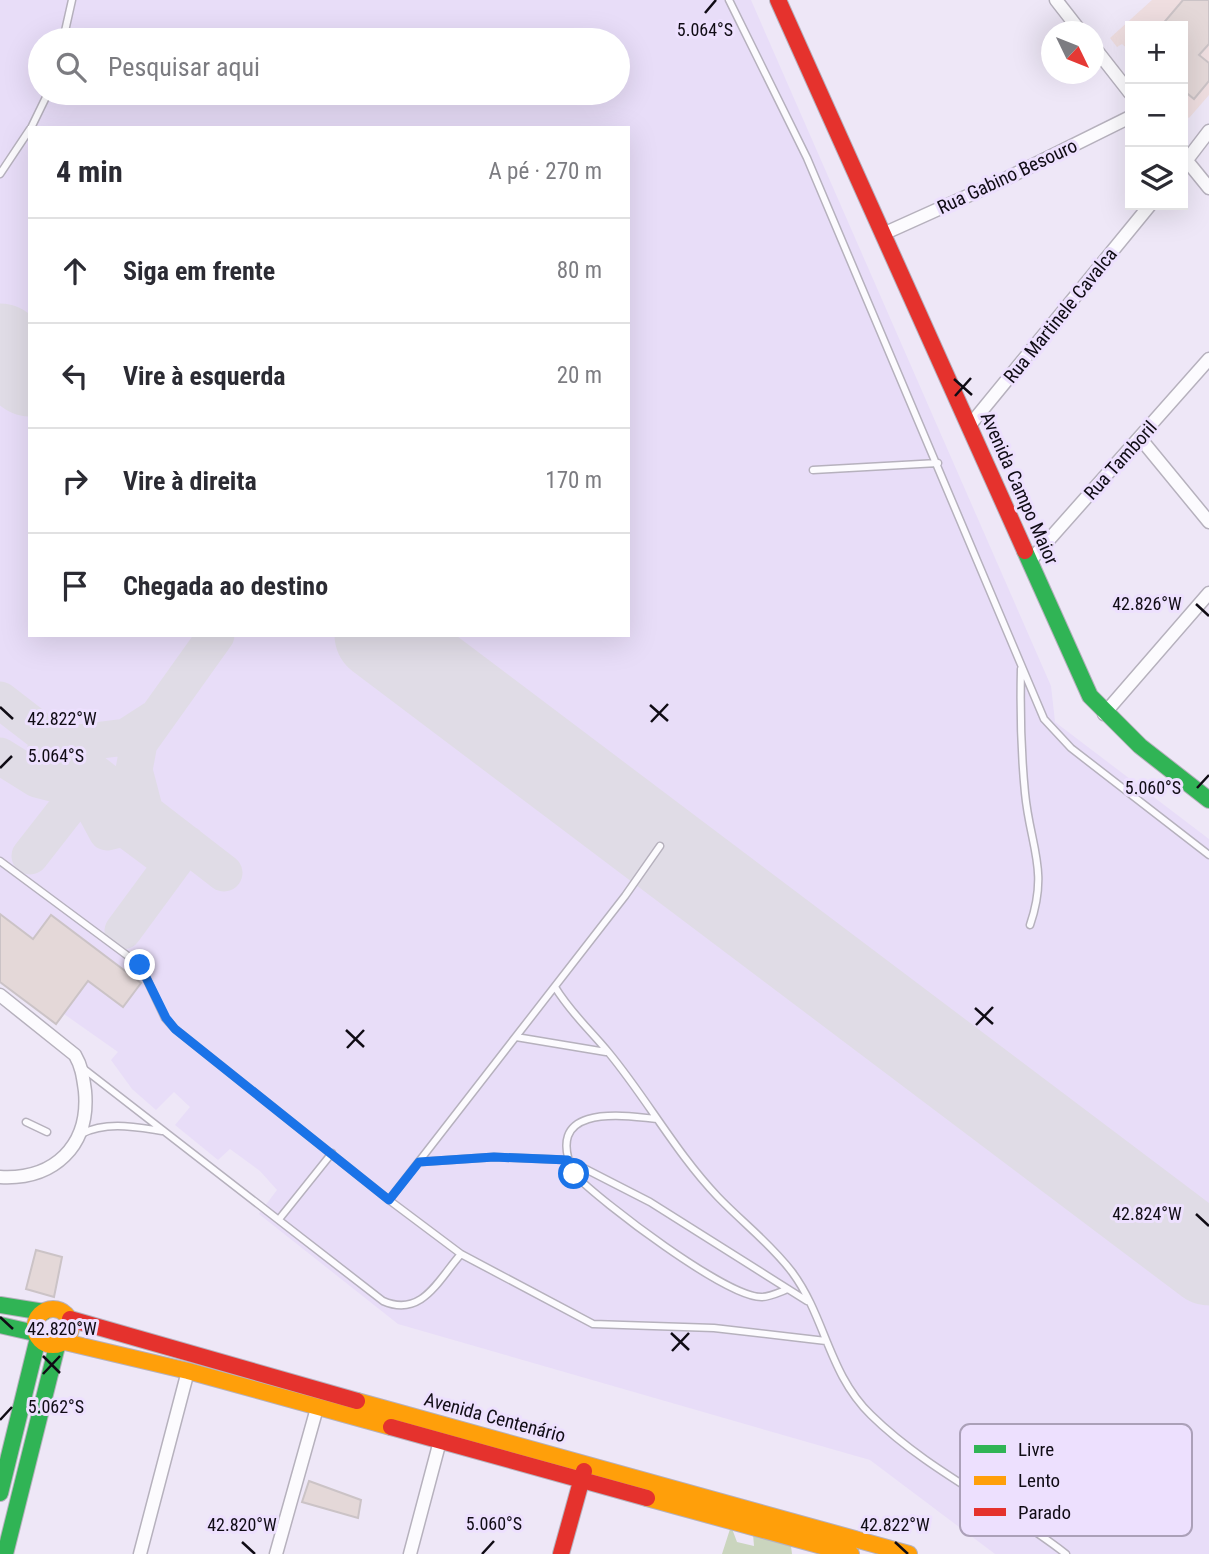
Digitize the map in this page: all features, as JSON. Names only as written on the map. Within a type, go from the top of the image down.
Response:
[{"type":"main road","name":"Avenida Campo Maior","points":[[778,0],[1081,678],[1104,714],[1209,800]]},
{"type":"main road","points":[[0,1305],[44,1312],[61,1311],[70,1319],[72,1331],[61,1344],[5,1554]]},
{"type":"main road","points":[[0,1493],[37,1335],[36,1321],[44,1312]]},
{"type":"main road","name":"Avenida Centenário","points":[[70,1319],[161,1347],[909,1554]]},
{"type":"main road","points":[[0,1325],[37,1335],[48,1345],[61,1344]]},
{"type":"main road","name":"Avenida Centenário","points":[[61,1344],[188,1371],[842,1553]]},
{"type":"main road","points":[[561,1554],[586,1464]]},
{"type":"street","points":[[1056,0],[1072,21]]},
{"type":"street","points":[[1104,60],[1125,87]]},
{"type":"street","name":"Rua Gabino Besouro","points":[[883,234],[1003,180],[1125,119]]},
{"type":"street","points":[[1188,155],[1209,131]]},
{"type":"street","points":[[1188,164],[1209,188]]},
{"type":"street","name":"Rua Martinele Cavalca","points":[[970,425],[1146,210]]},
{"type":"street","name":"Rua Tamboril","points":[[1030,561],[1209,359]]},
{"type":"street","points":[[1140,438],[1209,522]]},
{"type":"street","points":[[1104,714],[1209,593]]},
{"type":"street","points":[[0,995],[60,1040],[82,1068],[86,1103],[81,1134],[65,1156],[48,1169],[26,1177],[0,1177]]},
{"type":"street","points":[[140,1554],[188,1371]]},
{"type":"street","points":[[276,1554],[317,1408]]},
{"type":"street","points":[[410,1554],[440,1441]]},
{"type":"lane","points":[[66,28],[72,0]]},
{"type":"lane","points":[[729,0],[807,158],[1044,719],[1071,748],[1209,855]]},
{"type":"lane","points":[[31,126],[42,105]]},
{"type":"lane","points":[[0,174],[28,131]]},
{"type":"lane","points":[[813,470],[938,463]]},
{"type":"lane","points":[[1021,667],[1019,722],[1025,797],[1041,874],[1038,901],[1030,925]]},
{"type":"lane","points":[[389,1200],[555,987],[660,846]]},
{"type":"lane","points":[[0,861],[140,965],[166,1018],[175,1029],[461,1254],[593,1324],[722,1329],[826,1341]]},
{"type":"lane","points":[[555,987],[571,1014],[608,1052],[717,1196],[768,1241],[794,1275],[826,1341],[838,1374],[870,1415],[908,1446],[960,1482]]},
{"type":"lane","points":[[516,1037],[608,1052]]},
{"type":"lane","points":[[82,1068],[280,1218],[383,1301],[398,1307],[421,1301],[461,1254]]},
{"type":"lane","points":[[657,1119],[612,1113],[584,1118],[570,1130],[568,1160],[584,1184],[676,1253],[737,1291],[762,1297],[788,1289]]},
{"type":"lane","points":[[26,1122],[47,1132]]},
{"type":"lane","points":[[81,1134],[91,1129],[120,1126],[164,1131]]},
{"type":"lane","points":[[280,1218],[332,1153]]},
{"type":"lane","points":[[419,1162],[494,1157],[568,1160],[650,1202],[809,1303]]},
{"type":"lane","points":[[1040,1536],[1066,1554]]},
{"type":"shaded area","points":[[0,0],[751,0],[1051,686],[1055,722],[1209,839],[1209,1554],[995,1554],[971,1536],[1192,1536],[1192,1424],[960,1424],[960,1528],[870,1460],[398,1324],[259,1214],[277,1190],[260,1171],[230,1149],[218,1160],[175,1125],[190,1107],[174,1092],[156,1110],[132,1089],[111,1060],[118,1052],[64,1014],[56,1024],[0,982]]},
{"type":"shaded area","points":[[1152,0],[1209,0],[1209,95],[1189,118],[1188,21],[1129,21]]},
{"type":"shaded area","points":[[1125,24],[1125,47],[1122,44],[1117,47],[1110,38]]},
{"type":"green space","points":[[731,1526],[737,1542],[754,1546],[753,1534],[791,1546],[792,1554],[722,1554]]},
{"type":"building","points":[[1183,0],[1209,0],[1209,44],[1199,55],[1209,63],[1209,81],[1194,99],[1188,94],[1188,21],[1165,21]]},
{"type":"building","points":[[0,914],[33,939],[51,915],[141,983],[123,1007],[88,981],[56,1024],[0,982]]},
{"type":"building","points":[[36,1250],[62,1257],[54,1297],[26,1289]]},
{"type":"building","points":[[309,1481],[361,1500],[358,1518],[302,1502]]},
{"type":"taxiway","points":[[145,812],[134,770],[139,743],[215,637]]},
{"type":"taxiway","points":[[0,700],[224,873]]},
{"type":"taxiway","points":[[46,747],[126,737],[154,719]]},
{"type":"taxiway","points":[[0,756],[37,779],[68,787],[93,806],[107,832],[124,828],[163,857]]},
{"type":"taxiway","points":[[30,856],[94,774]]},
{"type":"taxiway","points":[[123,931],[187,844]]},
{"type":"runway","points":[[0,349],[28,370]]},
{"type":"runway","points":[[383,637],[1209,1260]]},
{"type":"traffic: fast","points":[[1025,551],[1090,696],[1140,746],[1209,800]]},
{"type":"traffic: fast","points":[[0,1305],[44,1312]]},
{"type":"traffic: fast","points":[[0,1325],[35,1333]]},
{"type":"traffic: fast","points":[[0,1493],[38,1338]]},
{"type":"traffic: fast","points":[[5,1554],[57,1346]]},
{"type":"traffic: slow","points":[[53,1309],[66,1314],[71,1327],[66,1340],[53,1345],[40,1340],[35,1327],[40,1314],[53,1309]]},
{"type":"traffic: slow","points":[[65,1342],[188,1371],[391,1427]]},
{"type":"traffic: slow","points":[[357,1401],[909,1554]]},
{"type":"traffic: slow","points":[[647,1498],[851,1554]]},
{"type":"traffic: jam","points":[[778,0],[1025,551]]},
{"type":"traffic: jam","points":[[70,1319],[357,1401]]},
{"type":"traffic: jam","points":[[391,1427],[647,1498]]},
{"type":"traffic: jam","points":[[561,1554],[584,1471]]},
{"type":"route","points":[[140,965],[147,975],[157,1003],[175,1029],[389,1200],[419,1162],[494,1157],[568,1160],[574,1174]]}]
